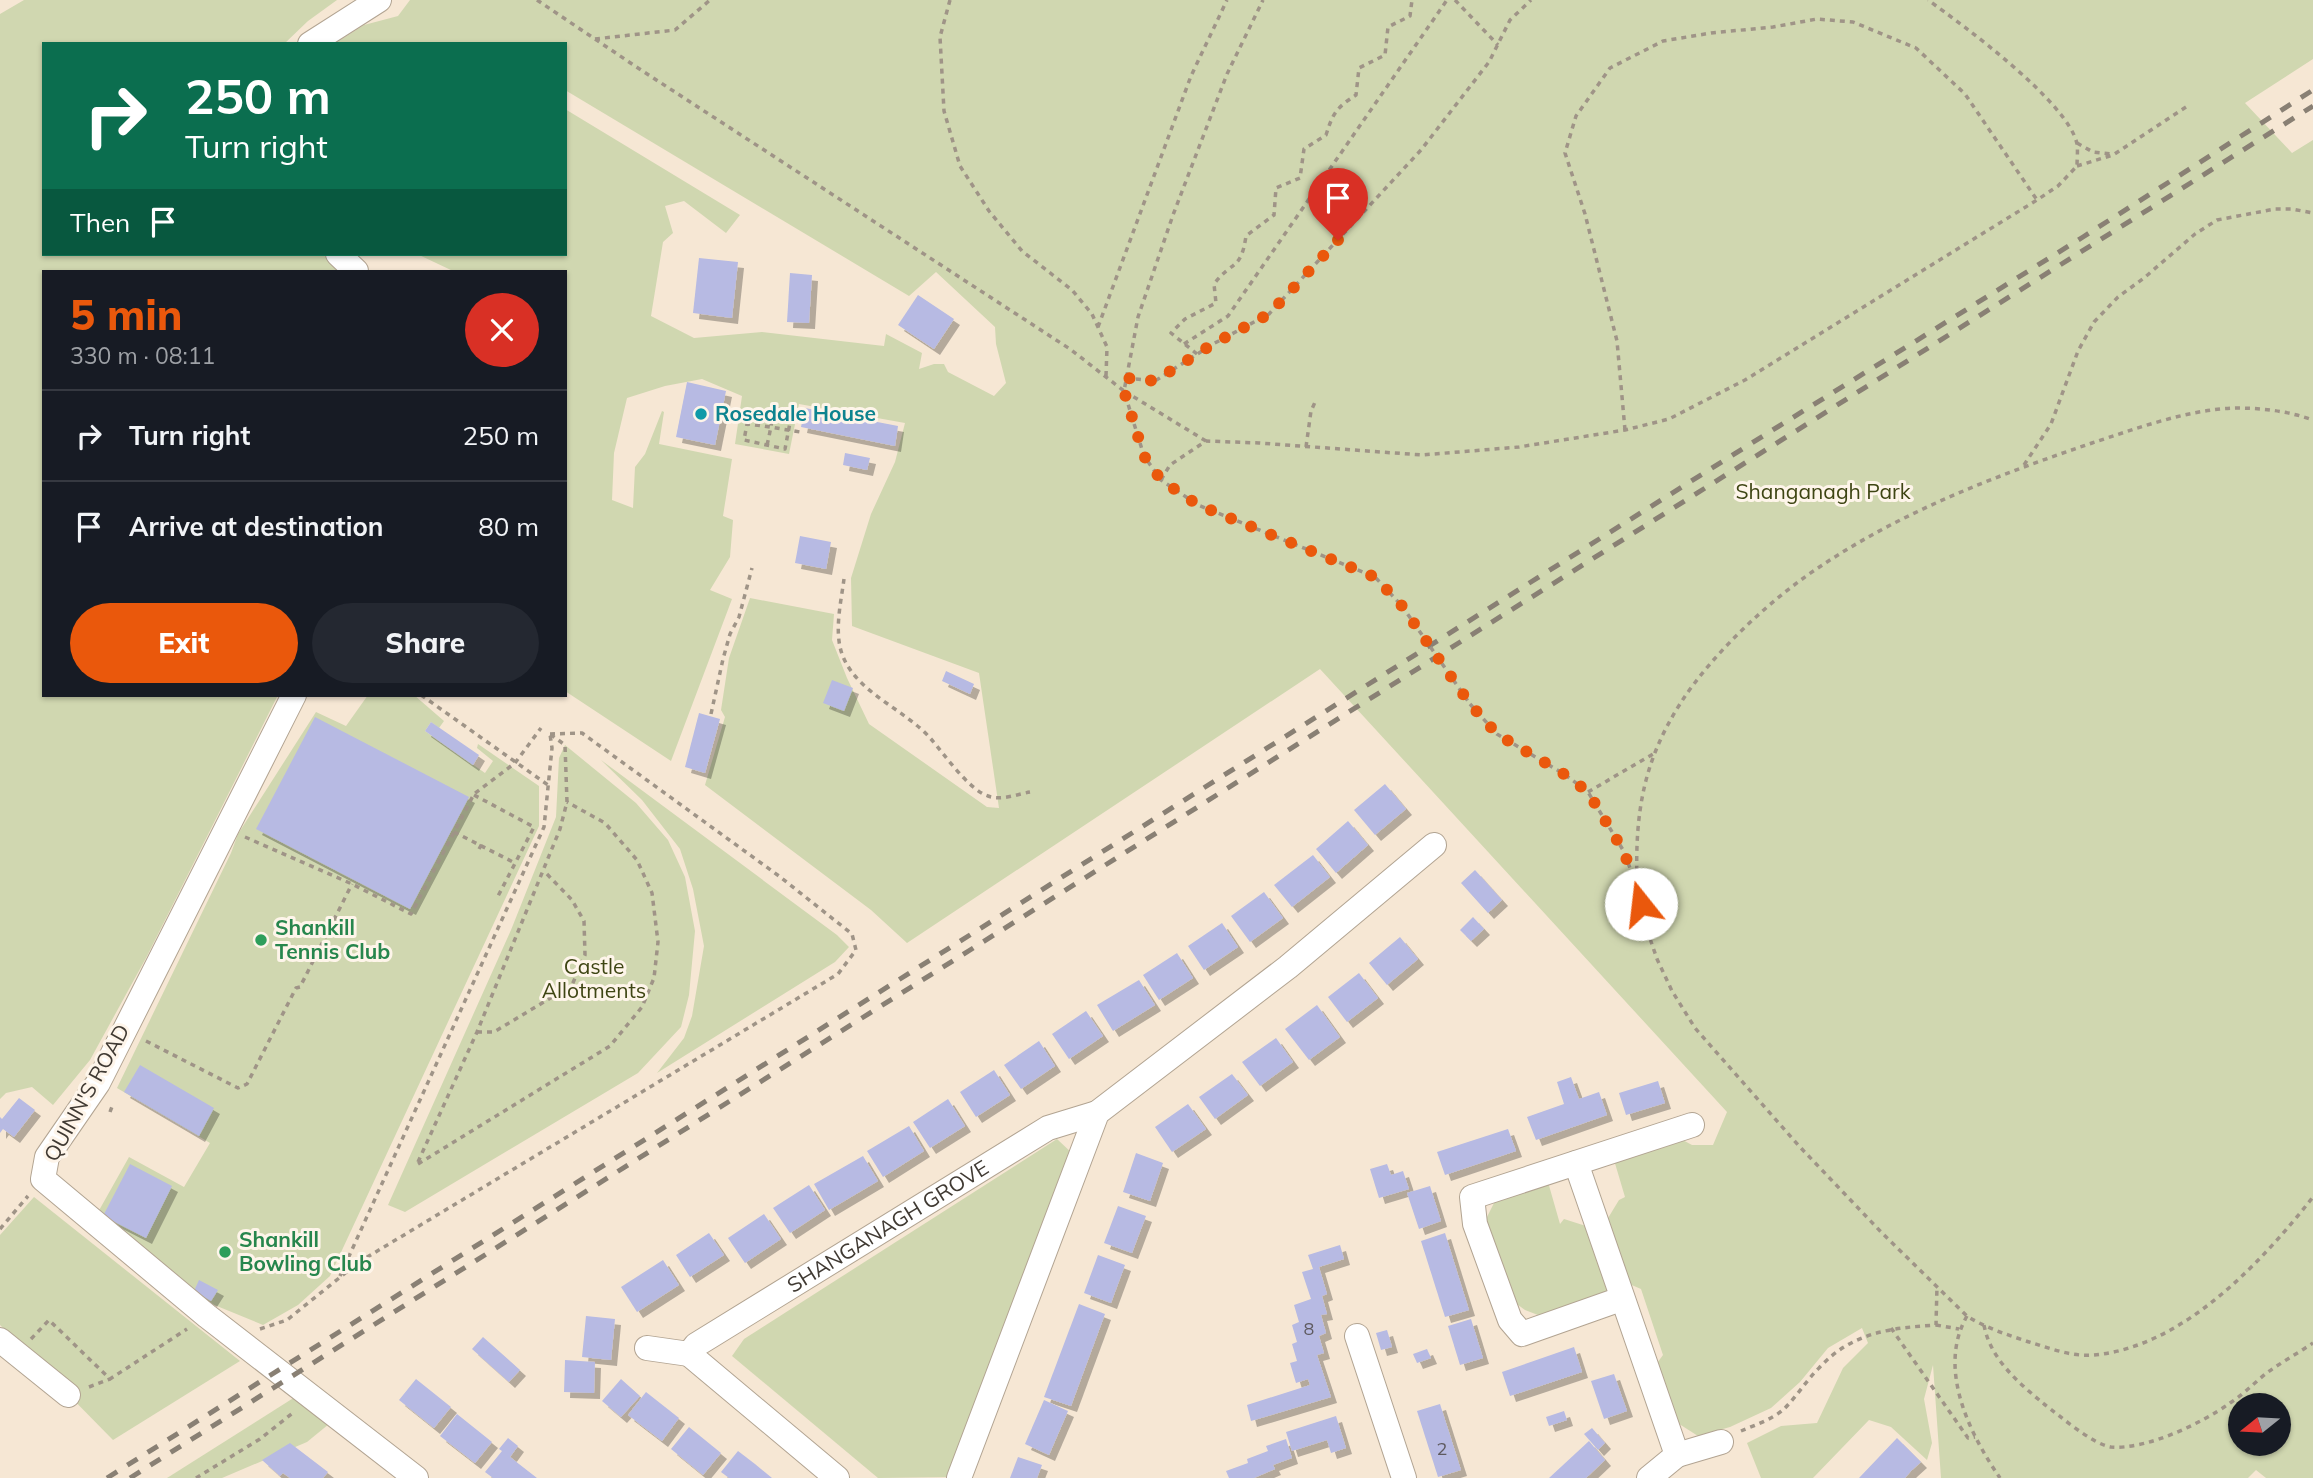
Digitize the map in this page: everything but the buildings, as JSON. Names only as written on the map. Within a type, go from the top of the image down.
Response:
[{"type":"street","points":[[313,42],[379,0]]},
{"type":"street","points":[[340,256],[355,270]]},
{"type":"street","name":"QUINN'S ROAD","points":[[293,697],[98,1083],[47,1157],[43,1179],[207,1316],[415,1478]]},
{"type":"street","name":"SHANGANAGH GROVE","points":[[689,1354],[696,1345],[1048,1128],[1097,1113],[1288,967],[1434,845]]},
{"type":"street","points":[[959,1478],[1097,1113]]},
{"type":"street","points":[[1621,1300],[1522,1334],[1510,1320],[1475,1224],[1472,1197],[1692,1125]]},
{"type":"street","points":[[1576,1163],[1621,1300],[1677,1455]]},
{"type":"street","points":[[1357,1336],[1404,1478]]},
{"type":"street","points":[[8,1346],[68,1395]]},
{"type":"street","points":[[647,1348],[689,1354],[837,1478]]},
{"type":"street","points":[[1649,1478],[1677,1455],[1721,1442]]},
{"type":"path","points":[[537,0],[1070,349],[1124,391],[1206,441],[1422,455],[1519,447],[1625,430],[1669,419],[1745,380],[2037,201],[2058,186],[2077,166],[2113,155],[2186,107]]},
{"type":"path","points":[[595,39],[675,30],[710,0]]},
{"type":"path","points":[[950,0],[940,37],[944,111],[960,166],[989,211],[1021,251],[1072,290],[1092,314],[1107,347],[1106,376]]},
{"type":"path","points":[[1098,327],[1191,76],[1227,0]]},
{"type":"path","points":[[1263,0],[1227,74],[1173,215],[1139,317],[1124,391],[1144,456],[1161,480],[1198,505],[1375,577],[1402,606],[1470,704],[1497,734],[1564,774],[1588,792],[1623,850],[1637,886]]},
{"type":"path","points":[[1197,354],[1171,333],[1185,318],[1216,303],[1214,284],[1220,275],[1239,263],[1244,253],[1246,236],[1274,215],[1276,188],[1300,178],[1304,149],[1326,135],[1332,114],[1356,95],[1359,68],[1385,55],[1388,27],[1410,16],[1412,0]]},
{"type":"path","points":[[1184,344],[1228,316],[1447,0]]},
{"type":"path","points":[[1455,0],[1498,45]]},
{"type":"path","points":[[1126,378],[1155,381],[1269,314],[1421,150],[1489,62],[1510,20],[1531,0]]},
{"type":"path","points":[[1928,0],[2016,68],[2061,115],[2077,143],[2077,166]]},
{"type":"path","points":[[1625,430],[1617,341],[1585,214],[1565,153],[1576,116],[1610,68],[1664,41],[1816,19],[1853,22],[1916,48],[1965,94],[2037,201]]},
{"type":"path","points":[[2077,143],[2093,152],[2113,155]]},
{"type":"path","points":[[2022,467],[2051,424],[2078,351],[2094,322],[2118,297],[2195,234],[2217,220],[2275,209],[2313,213]]},
{"type":"path","points":[[1306,447],[1311,411],[1316,400]]},
{"type":"path","points":[[767,445],[771,427],[774,408],[792,412],[788,430],[785,449],[744,440],[747,424],[771,427],[788,430],[800,432],[799,436]]},
{"type":"path","points":[[2313,420],[2272,410],[2234,408],[2136,428],[2022,467],[1878,531],[1826,562],[1734,638],[1680,704],[1653,754],[1635,836],[1637,886],[1644,921],[1672,991],[1695,1028],[1799,1146],[1882,1233],[1967,1316],[1984,1325],[2072,1354],[2093,1355],[2136,1346],[2162,1334],[2223,1294],[2290,1226],[2313,1197]]},
{"type":"path","points":[[1161,480],[1170,465],[1206,441]]},
{"type":"path","points":[[711,714],[723,659],[730,634],[739,617],[751,568]]},
{"type":"path","points":[[844,579],[838,634],[842,656],[850,670],[929,736],[957,770],[986,796],[998,798],[1031,792]]},
{"type":"path","points":[[424,697],[548,785]]},
{"type":"path","points":[[226,828],[352,884],[411,914],[474,795],[515,763],[541,728]]},
{"type":"path","points":[[249,1323],[260,1329],[287,1320],[359,1262],[838,974],[856,950],[852,934],[779,876],[582,733],[550,734]]},
{"type":"path","points":[[339,1278],[544,827],[552,748],[550,734]]},
{"type":"path","points":[[550,734],[565,744],[566,802],[560,829],[477,1032],[418,1164],[610,1046],[642,1007],[654,978],[658,942],[652,893],[637,860],[605,823],[566,802]]},
{"type":"path","points":[[1588,792],[1653,754]]},
{"type":"path","points":[[474,795],[534,827],[497,898]]},
{"type":"path","points":[[454,832],[515,863]]},
{"type":"path","points":[[477,1032],[494,1032],[572,985],[585,955],[584,921],[572,901],[544,871]]},
{"type":"path","points":[[143,1039],[238,1088],[247,1084],[352,884]]},
{"type":"path","points":[[110,1112],[114,1101]]},
{"type":"path","points":[[0,1229],[43,1179]]},
{"type":"path","points":[[1936,1325],[1937,1286]]},
{"type":"path","points":[[8,1346],[49,1320],[110,1379],[207,1316]]},
{"type":"path","points":[[1967,1316],[1959,1329],[1955,1377],[1959,1396],[1975,1437],[2000,1478]]},
{"type":"path","points":[[1721,1442],[1782,1410],[1819,1367],[1840,1349],[1862,1338],[1891,1328],[1936,1325],[1959,1329]]},
{"type":"path","points":[[1984,1325],[1987,1343],[2004,1366],[2075,1429],[2109,1447],[2132,1446],[2202,1420],[2313,1343]]},
{"type":"path","points":[[1891,1328],[1968,1438],[1975,1437]]},
{"type":"path","points":[[196,1478],[260,1439],[291,1415],[310,1395]]},
{"type":"green space","points":[[24,0],[337,0],[308,21],[286,42],[42,42],[42,256],[324,256],[341,270],[42,270],[42,697],[277,697],[146,958],[90,1060],[53,1105],[32,1087],[6,1093],[0,1099],[0,14]]},
{"type":"green space","name":"Shanganagh Park","points":[[410,0],[2313,0],[2313,59],[2245,103],[2292,153],[2313,140],[2313,1478],[2266,1478],[2256,1470],[2248,1478],[1941,1478],[1933,1365],[1924,1399],[1932,1443],[1927,1460],[1891,1427],[1869,1420],[1813,1478],[1761,1478],[1747,1443],[1781,1426],[1817,1423],[1843,1368],[1868,1343],[1862,1328],[1828,1348],[1800,1382],[1771,1408],[1730,1427],[1698,1436],[1673,1420],[1652,1370],[1663,1355],[1641,1289],[1627,1283],[1605,1223],[1619,1200],[1625,1197],[1614,1160],[1677,1137],[1692,1145],[1713,1145],[1727,1112],[1320,669],[907,943],[871,910],[705,785],[725,717],[721,710],[729,658],[750,598],[834,614],[832,640],[869,724],[987,807],[999,808],[979,673],[852,626],[851,578],[871,514],[895,462],[905,423],[799,404],[789,454],[735,444],[742,396],[702,379],[665,386],[627,398],[614,453],[612,500],[633,508],[635,467],[645,454],[662,411],[659,444],[732,459],[723,516],[733,520],[730,557],[710,590],[732,599],[671,761],[567,692],[567,270],[451,270],[421,256],[567,256],[567,110],[740,215],[726,233],[684,201],[665,206],[673,233],[663,242],[651,316],[694,338],[762,332],[884,346],[886,334],[922,353],[919,369],[944,364],[948,372],[994,396],[1006,383],[996,344],[995,327],[936,272],[909,296],[567,91],[567,42],[337,42],[364,25],[398,16]]},
{"type":"green space","name":"Shankill Tennis Club","points":[[367,697],[416,697],[444,721],[439,728],[431,722],[425,731],[485,773],[493,761],[477,748],[478,744],[539,786],[539,826],[330,1276],[298,1305],[263,1325],[212,1304],[97,1214],[129,1157],[184,1187],[210,1143],[117,1088],[238,834],[316,712],[346,726]]},
{"type":"green space","name":"Castle Allotments","points":[[565,745],[636,803],[668,840],[685,877],[695,931],[689,995],[681,1027],[638,1073],[405,1212],[388,1205],[511,930],[556,817],[559,758]]},
{"type":"green space","points":[[601,760],[837,935],[849,947],[835,962],[657,1073],[684,1038],[692,1016],[704,946],[693,889],[680,849],[642,800]]},
{"type":"green space","points":[[1057,1139],[1074,1155],[951,1477],[878,1478],[732,1356],[744,1339]]},
{"type":"green space","points":[[1548,1182],[1560,1224],[1564,1219],[1589,1227],[1607,1284],[1606,1292],[1602,1296],[1538,1315],[1514,1302],[1485,1226],[1497,1197]]},
{"type":"green space","points":[[34,1197],[240,1361],[113,1440],[0,1325],[0,1235]]},
{"type":"green space","points":[[295,1397],[329,1424],[307,1442],[222,1478],[167,1478]]},
{"type":"railway","points":[[107,1478],[2313,90]]},
{"type":"railway","points":[[130,1478],[2313,106]]},
{"type":"place","name":"Rosedale House","points":[[701,414]]},
{"type":"place","name":"Shankill Tennis Club","points":[[261,940]]},
{"type":"place","name":"Shankill Bowling Club","points":[[225,1252]]},
{"type":"route","points":[[1338,240],[1269,314],[1213,344],[1155,381],[1126,378],[1124,391],[1144,456],[1161,480],[1198,505],[1375,577],[1402,606],[1470,704],[1497,734],[1564,774],[1588,792],[1623,850],[1641,904]]}]
